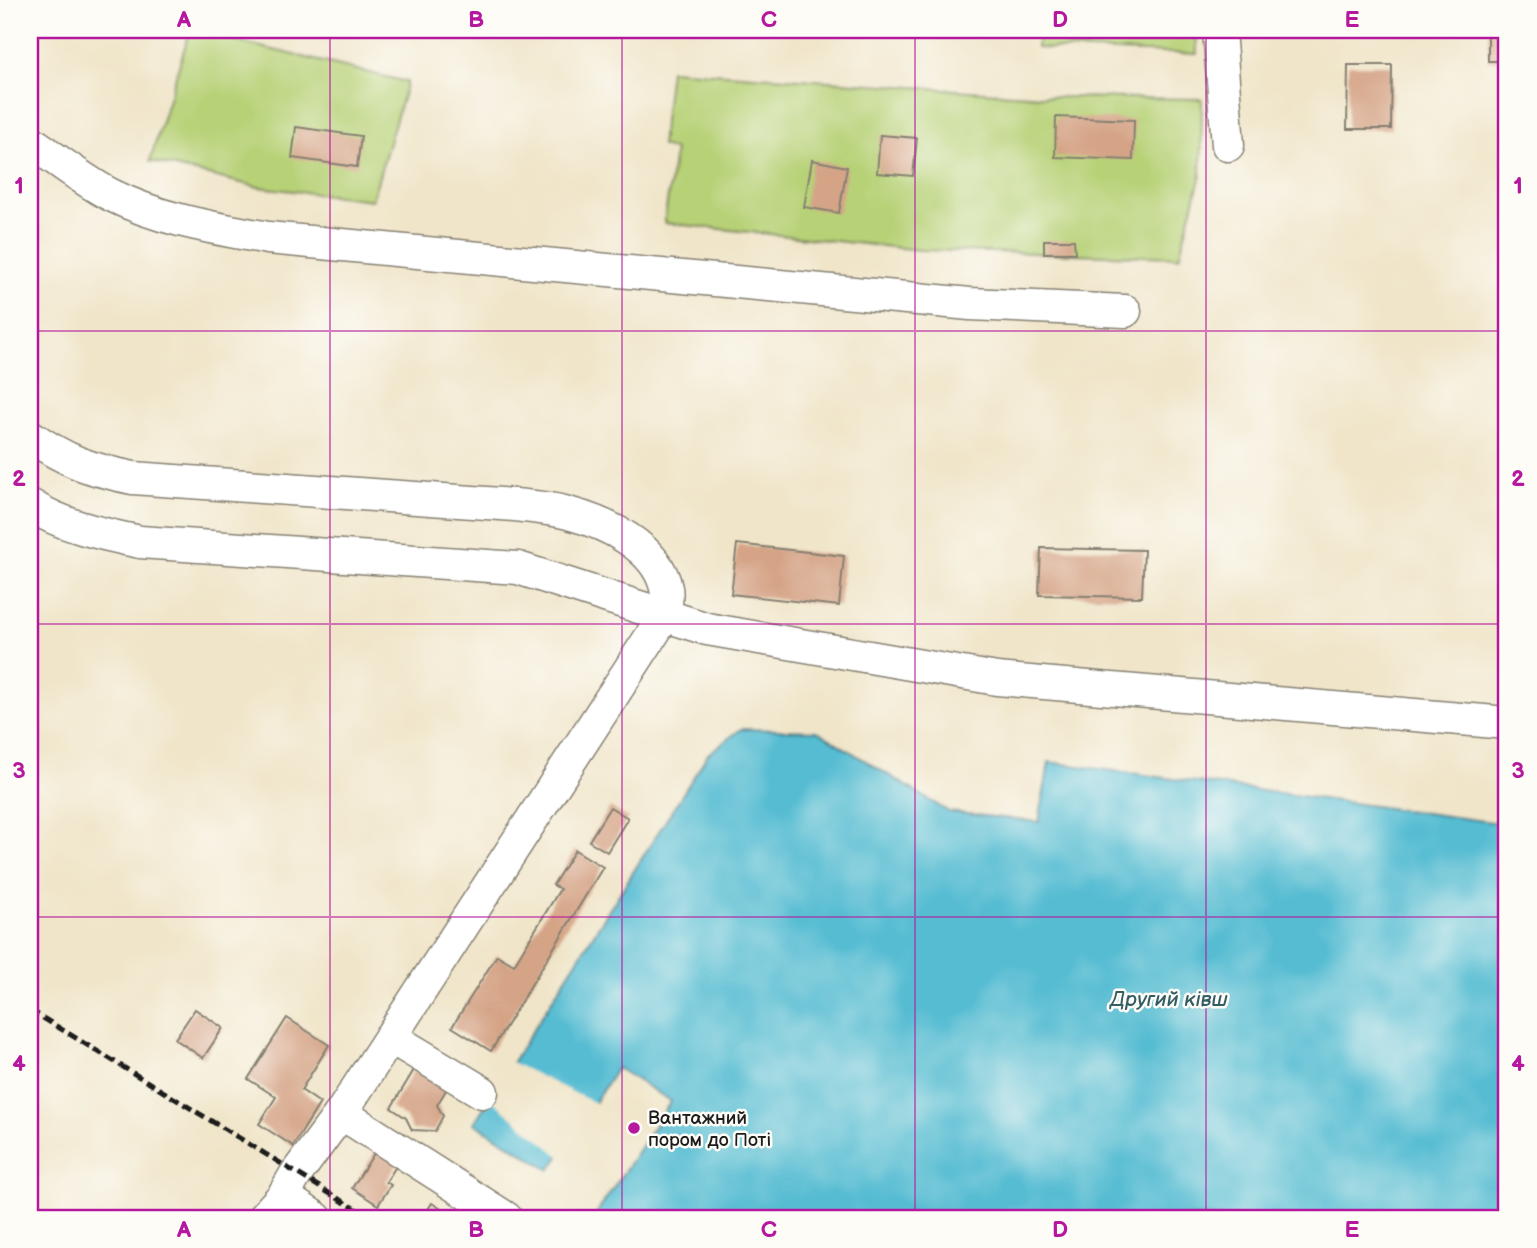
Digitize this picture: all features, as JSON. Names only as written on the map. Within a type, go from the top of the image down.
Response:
[{"type":"lane","points":[[1219,30],[1228,145]]},
{"type":"lane","points":[[30,141],[110,194],[156,214],[201,226],[268,238],[970,304],[1125,311]]},
{"type":"lane","points":[[30,436],[59,456],[94,470],[134,478],[514,505],[566,512],[608,527],[635,544],[655,564],[666,589],[665,615],[341,1113],[273,1207],[316,1218]]},
{"type":"lane","points":[[30,505],[42,513],[95,533],[140,542],[518,568],[707,629],[997,680],[1507,723]]},
{"type":"lane","points":[[390,1037],[482,1092]]},
{"type":"lane","points":[[341,1113],[506,1218]]},
{"type":"green space","points":[[190,30],[407,82],[372,200],[258,187],[150,161]]},
{"type":"green space","points":[[1038,30],[1196,30],[1197,54],[1037,48]]},
{"type":"green space","points":[[670,70],[1056,97],[1202,99],[1201,175],[1179,257],[920,250],[664,223],[675,150],[661,146]]},
{"type":"water","name":"Другий ківш","points":[[741,729],[817,731],[949,812],[1039,822],[1049,762],[1507,824],[1507,1218],[594,1217],[671,1101],[617,1068],[550,1170],[474,1123],[708,754]]},
{"type":"pier","points":[[509,1061],[597,1104],[562,1158],[487,1096]]},
{"type":"building","points":[[1488,30],[1507,30],[1507,61],[1488,61]]},
{"type":"building","points":[[1348,65],[1392,65],[1391,129],[1347,129]]},
{"type":"building","points":[[1056,117],[1134,120],[1133,160],[1055,157]]},
{"type":"building","points":[[296,127],[361,136],[357,167],[292,158]]},
{"type":"building","points":[[880,135],[917,138],[913,176],[877,173]]},
{"type":"building","points":[[812,160],[847,167],[839,213],[804,207]]},
{"type":"building","points":[[1044,240],[1074,240],[1075,253],[1044,253]]},
{"type":"building","points":[[737,544],[844,556],[839,606],[731,594]]},
{"type":"building","points":[[1041,548],[1144,550],[1142,597],[1039,595]]},
{"type":"building","points":[[610,807],[628,818],[607,852],[589,841]]},
{"type":"building","points":[[575,850],[603,867],[491,1051],[452,1027],[497,955],[514,965],[560,889],[553,885]]},
{"type":"building","points":[[195,1009],[223,1028],[203,1058],[175,1039]]},
{"type":"building","points":[[287,1018],[329,1045],[301,1090],[320,1103],[293,1146],[259,1124],[276,1097],[248,1079]]},
{"type":"building","points":[[420,1060],[452,1080],[437,1105],[443,1116],[435,1131],[412,1130],[406,1118],[391,1108]]},
{"type":"building","points":[[380,1144],[402,1157],[386,1182],[391,1185],[378,1205],[352,1188]]},
{"type":"building","points":[[432,1203],[443,1210],[439,1218],[431,1218],[425,1214]]},
{"type":"railway","points":[[30,1010],[370,1218]]},
{"type":"railway","points":[[332,1212],[342,1218]]},
{"type":"place","name":"Вантажний пором до Поті","points":[[634,1128]]}]
